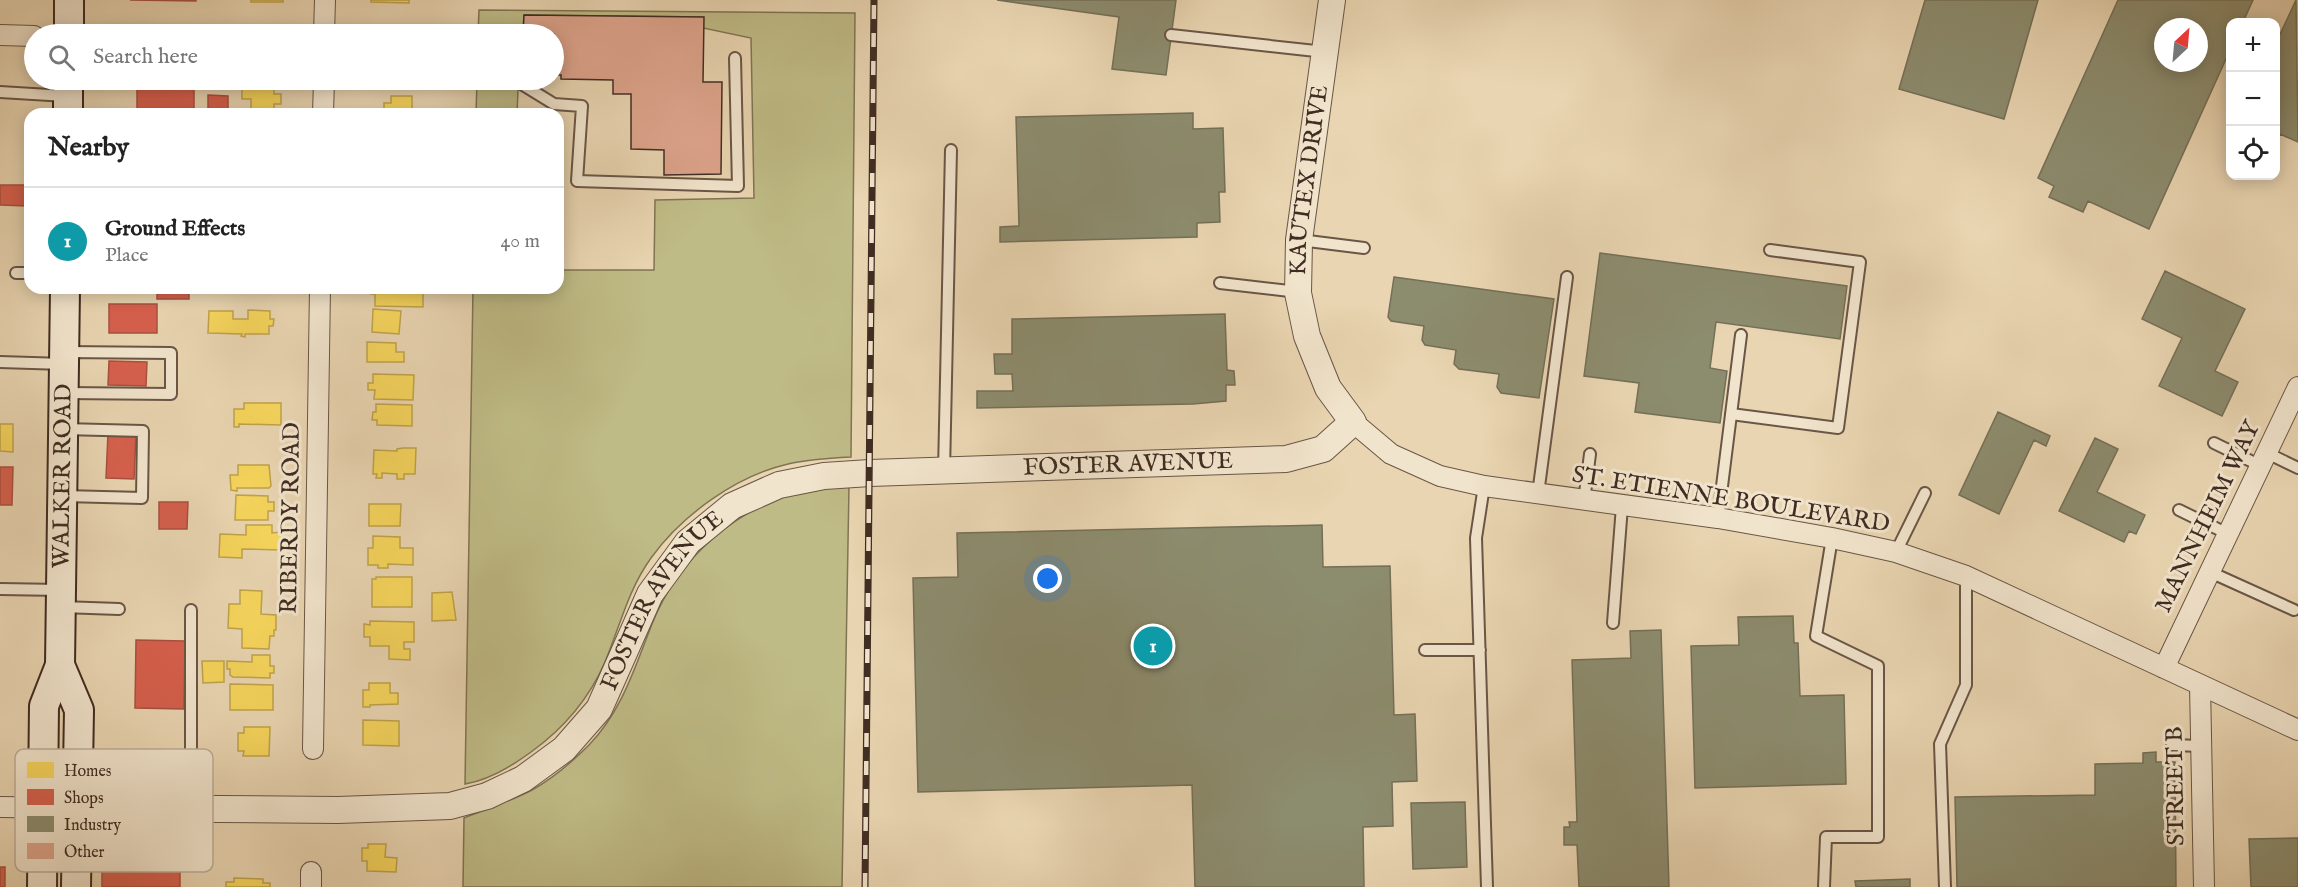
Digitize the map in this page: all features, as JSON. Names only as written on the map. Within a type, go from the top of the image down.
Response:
[{"type":"main road","points":[[69,0],[69,24]]},
{"type":"main road","name":"WALKER ROAD","points":[[44,749],[44,706],[60,665],[65,294]]},
{"type":"main road","name":"WALKER ROAD","points":[[60,665],[79,710],[79,749]]},
{"type":"main road","name":"WALKER ROAD","points":[[42,872],[42,887]]},
{"type":"main road","name":"WALKER ROAD","points":[[76,887],[77,872]]},
{"type":"street","points":[[324,24],[325,0]]},
{"type":"street","name":"KAUTEX DRIVE","points":[[1332,0],[1299,240],[1298,292],[1307,336],[1328,388],[1353,422]]},
{"type":"street","points":[[0,35],[24,36]]},
{"type":"street","points":[[323,108],[324,90]]},
{"type":"street","name":"RIBERDY ROAD","points":[[313,749],[320,294]]},
{"type":"street","name":"MANNHEIM WAY","points":[[2164,668],[2298,389]]},
{"type":"street","name":"FOSTER AVENUE","points":[[213,809],[329,810],[450,806],[488,796],[523,779],[564,749],[599,709],[650,594],[688,542],[732,506],[779,485],[824,476],[1286,459],[1323,449],[1353,422]]},
{"type":"street","name":"ST. ETIENNE BOULEVARD","points":[[1353,422],[1391,454],[1440,476],[1484,486],[1719,518],[1896,552],[1966,576],[2298,730]]},
{"type":"street","name":"STREET B","points":[[2200,685],[2204,887]]},
{"type":"street","name":"FOSTER AVENUE","points":[[0,807],[15,807]]},
{"type":"lane","points":[[1171,35],[1325,52]]},
{"type":"lane","points":[[531,90],[554,104],[582,106],[577,181],[738,186],[735,58]]},
{"type":"lane","points":[[0,92],[68,97]]},
{"type":"lane","points":[[944,471],[951,150]]},
{"type":"lane","points":[[1299,240],[1365,248]]},
{"type":"lane","points":[[1731,414],[1838,428],[1860,262],[1770,250]]},
{"type":"lane","points":[[16,273],[24,273]]},
{"type":"lane","points":[[1538,494],[1567,277]]},
{"type":"lane","points":[[1220,283],[1298,292]]},
{"type":"lane","points":[[1719,518],[1741,335]]},
{"type":"lane","points":[[0,362],[171,353],[171,394],[63,393]]},
{"type":"lane","points":[[62,496],[142,498],[143,440],[143,431],[63,429]]},
{"type":"lane","points":[[2214,443],[2298,468]]},
{"type":"lane","points":[[1584,501],[1590,454]]},
{"type":"lane","points":[[1484,486],[1476,538],[1487,887]]},
{"type":"lane","points":[[1896,552],[1925,493]]},
{"type":"lane","points":[[1613,623],[1622,506]]},
{"type":"lane","points":[[2179,510],[2228,534]]},
{"type":"lane","points":[[1824,887],[1826,837],[1878,837],[1878,666],[1816,636],[1832,538]]},
{"type":"lane","points":[[2210,572],[2294,610]]},
{"type":"lane","points":[[1945,887],[1940,744],[1966,685],[1966,576]]},
{"type":"lane","points":[[0,589],[119,609]]},
{"type":"lane","points":[[191,610],[191,749]]},
{"type":"lane","points":[[1425,650],[1480,650]]},
{"type":"lane","points":[[2172,745],[2201,746]]},
{"type":"shaded area","points":[[479,10],[855,13],[851,457],[804,461],[768,470],[730,488],[694,513],[664,542],[643,570],[630,595],[599,676],[574,712],[543,743],[516,762],[491,776],[465,784],[473,294],[564,294],[564,270],[654,270],[655,200],[754,198],[751,38],[703,28],[703,17],[524,15],[524,24],[478,24]]},
{"type":"shaded area","points":[[477,90],[518,90],[517,108],[476,108]]},
{"type":"shaded area","points":[[849,486],[842,887],[463,887],[464,818],[532,790],[547,781],[589,745],[619,703],[663,600],[694,557],[735,522],[782,497],[808,490]]},
{"type":"building: Homes","points":[[251,0],[283,0],[283,2],[251,2]]},
{"type":"building: Homes","points":[[371,0],[409,0],[409,3],[371,2]]},
{"type":"building: Homes","points":[[242,90],[274,90],[274,94],[281,94],[281,104],[274,104],[274,108],[251,108],[251,99],[242,99]]},
{"type":"building: Homes","points":[[391,96],[412,96],[412,108],[384,108],[384,103],[391,103]]},
{"type":"building: Homes","points":[[375,294],[423,294],[423,307],[375,306]]},
{"type":"building: Homes","points":[[373,309],[401,311],[399,334],[372,332]]},
{"type":"building: Homes","points":[[248,310],[270,311],[270,319],[274,319],[273,326],[269,326],[269,334],[245,334],[245,337],[241,336],[242,334],[208,333],[209,311],[233,311],[233,319],[248,319]]},
{"type":"building: Homes","points":[[367,342],[396,343],[396,352],[404,352],[404,362],[367,362]]},
{"type":"building: Homes","points":[[373,374],[414,375],[413,400],[374,399],[375,390],[368,390],[368,383],[373,383]]},
{"type":"building: Homes","points":[[244,403],[281,403],[281,425],[239,424],[239,427],[234,427],[234,409],[244,409]]},
{"type":"building: Homes","points":[[376,404],[412,405],[412,426],[377,425],[377,420],[372,420],[373,412],[376,412]]},
{"type":"building: Homes","points":[[0,424],[13,424],[13,452],[0,451]]},
{"type":"building: Homes","points":[[403,448],[416,448],[415,474],[404,474],[404,479],[397,479],[397,474],[382,473],[382,478],[376,478],[377,474],[373,474],[374,450],[397,451]]},
{"type":"building: Homes","points":[[238,465],[269,465],[271,486],[231,490],[230,475],[238,475]]},
{"type":"building: Homes","points":[[236,495],[268,496],[268,502],[274,502],[274,511],[268,511],[268,520],[235,520]]},
{"type":"building: Homes","points":[[369,504],[401,504],[400,526],[369,526]]},
{"type":"building: Homes","points":[[246,525],[272,525],[272,533],[281,532],[281,550],[242,549],[242,558],[219,557],[220,534],[246,535]]},
{"type":"building: Homes","points":[[373,536],[400,537],[400,548],[413,548],[413,565],[388,564],[388,568],[378,568],[378,565],[368,565],[368,548],[373,548]]},
{"type":"building: Homes","points":[[412,577],[412,607],[372,607],[372,579]]},
{"type":"building: Homes","points":[[240,590],[262,591],[261,614],[276,615],[276,630],[274,630],[274,636],[270,636],[269,649],[242,648],[242,629],[228,628],[229,604],[240,604]]},
{"type":"building: Homes","points":[[452,592],[456,620],[432,621],[432,593]]},
{"type":"building: Homes","points":[[370,621],[414,622],[414,642],[404,642],[404,649],[410,649],[410,660],[389,659],[389,646],[370,646],[370,637],[364,637],[364,624],[370,625]]},
{"type":"building: Homes","points":[[252,655],[270,655],[270,666],[274,666],[274,673],[270,673],[270,678],[230,675],[227,661],[252,662]]},
{"type":"building: Homes","points":[[202,661],[224,661],[224,682],[203,683]]},
{"type":"building: Homes","points":[[369,683],[390,683],[390,693],[398,693],[398,704],[363,707],[363,690],[369,690]]},
{"type":"building: Homes","points":[[230,684],[273,685],[273,710],[230,710]]},
{"type":"building: Homes","points":[[363,720],[399,721],[399,746],[363,745]]},
{"type":"building: Homes","points":[[244,727],[270,727],[269,756],[243,756],[244,751],[238,751],[238,733],[244,733]]},
{"type":"building: Homes","points":[[368,844],[386,844],[385,857],[397,858],[396,872],[367,871],[367,861],[362,861],[362,848],[368,848]]},
{"type":"building: Homes","points":[[234,878],[263,879],[263,883],[270,883],[270,887],[226,887],[226,882],[234,882]]},
{"type":"building: Shops","points":[[130,0],[196,0],[196,1]]},
{"type":"building: Shops","points":[[137,90],[194,90],[194,108],[137,108]]},
{"type":"building: Shops","points":[[208,95],[228,96],[228,108],[208,108]]},
{"type":"building: Shops","points":[[0,185],[24,185],[24,206],[0,205]]},
{"type":"building: Shops","points":[[157,294],[189,294],[189,299],[157,299]]},
{"type":"building: Shops","points":[[109,304],[157,304],[157,333],[109,333]]},
{"type":"building: Shops","points":[[109,361],[147,362],[146,386],[108,385]]},
{"type":"building: Shops","points":[[108,433],[136,434],[134,479],[106,478]]},
{"type":"building: Shops","points":[[0,467],[13,467],[12,505],[0,505]]},
{"type":"building: Shops","points":[[159,502],[188,502],[187,529],[159,529]]},
{"type":"building: Shops","points":[[136,640],[185,641],[184,709],[135,708]]},
{"type":"building: Shops","points":[[0,867],[5,867],[5,887],[0,887]]},
{"type":"building: Shops","points":[[102,872],[180,872],[180,887],[102,887]]},
{"type":"building: Industry","points":[[997,0],[1176,0],[1166,75],[1112,69],[1119,17]]},
{"type":"building: Industry","points":[[1925,0],[2038,0],[2004,119],[1899,89]]},
{"type":"building: Industry","points":[[2118,0],[2253,0],[2245,18],[2226,18],[2226,59],[2149,229],[2088,201],[2083,212],[2049,197],[2054,186],[2038,178]]},
{"type":"building: Industry","points":[[2296,0],[2298,142],[2280,134],[2280,34]]},
{"type":"building: Industry","points":[[1193,113],[1193,129],[1223,128],[1225,192],[1219,192],[1220,222],[1197,223],[1197,237],[1000,242],[1000,227],[1019,226],[1016,117]]},
{"type":"building: Industry","points":[[1600,253],[1847,286],[1840,339],[1716,322],[1710,368],[1727,371],[1720,423],[1635,412],[1639,383],[1584,376]]},
{"type":"building: Industry","points":[[2165,271],[2245,309],[2215,371],[2238,382],[2222,416],[2159,386],[2182,338],[2142,319]]},
{"type":"building: Industry","points":[[1394,277],[1554,299],[1539,398],[1501,393],[1497,387],[1499,374],[1459,369],[1454,364],[1456,350],[1425,345],[1422,340],[1424,326],[1391,321],[1388,317]]},
{"type":"building: Industry","points":[[1225,314],[1227,370],[1234,371],[1235,385],[1226,385],[1226,401],[1193,404],[977,408],[977,391],[1013,391],[1012,374],[995,374],[994,354],[1012,354],[1012,319]]},
{"type":"building: Industry","points":[[1998,412],[2050,436],[2046,446],[2034,440],[1999,514],[1959,495]]},
{"type":"building: Industry","points":[[2095,438],[2118,449],[2097,492],[2145,515],[2136,534],[2129,531],[2124,542],[2059,511]]},
{"type":"building: Industry","points":[[1322,525],[1323,567],[1390,566],[1394,715],[1415,714],[1417,781],[1392,782],[1393,826],[1363,827],[1364,887],[1195,887],[1192,785],[918,792],[913,578],[958,577],[957,533]]},
{"type":"building: Industry","points":[[1793,616],[1794,643],[1798,643],[1800,696],[1844,695],[1846,784],[1695,788],[1691,646],[1739,645],[1738,617]]},
{"type":"building: Industry","points":[[1661,630],[1669,887],[1579,887],[1577,845],[1564,845],[1564,827],[1570,827],[1569,822],[1577,822],[1572,660],[1631,658],[1630,631]]},
{"type":"building: Industry","points":[[2156,752],[2156,762],[2175,762],[2176,887],[1957,887],[1955,797],[2095,795],[2095,764],[2143,763],[2143,753]]},
{"type":"building: Industry","points":[[1465,802],[1467,867],[1413,869],[1411,803]]},
{"type":"building: Industry","points":[[2298,838],[2298,887],[2251,887],[2249,839]]},
{"type":"building: Industry","points":[[1910,879],[1910,887],[1856,887],[1855,881]]},
{"type":"building: Other","points":[[524,15],[704,17],[703,82],[722,82],[721,174],[664,175],[664,150],[631,149],[631,94],[613,94],[613,80],[564,79],[564,24],[524,24]]},
{"type":"railway","points":[[865,887],[874,0]]},
{"type":"place","name":"Ground Effects","points":[[1153,646]]}]
